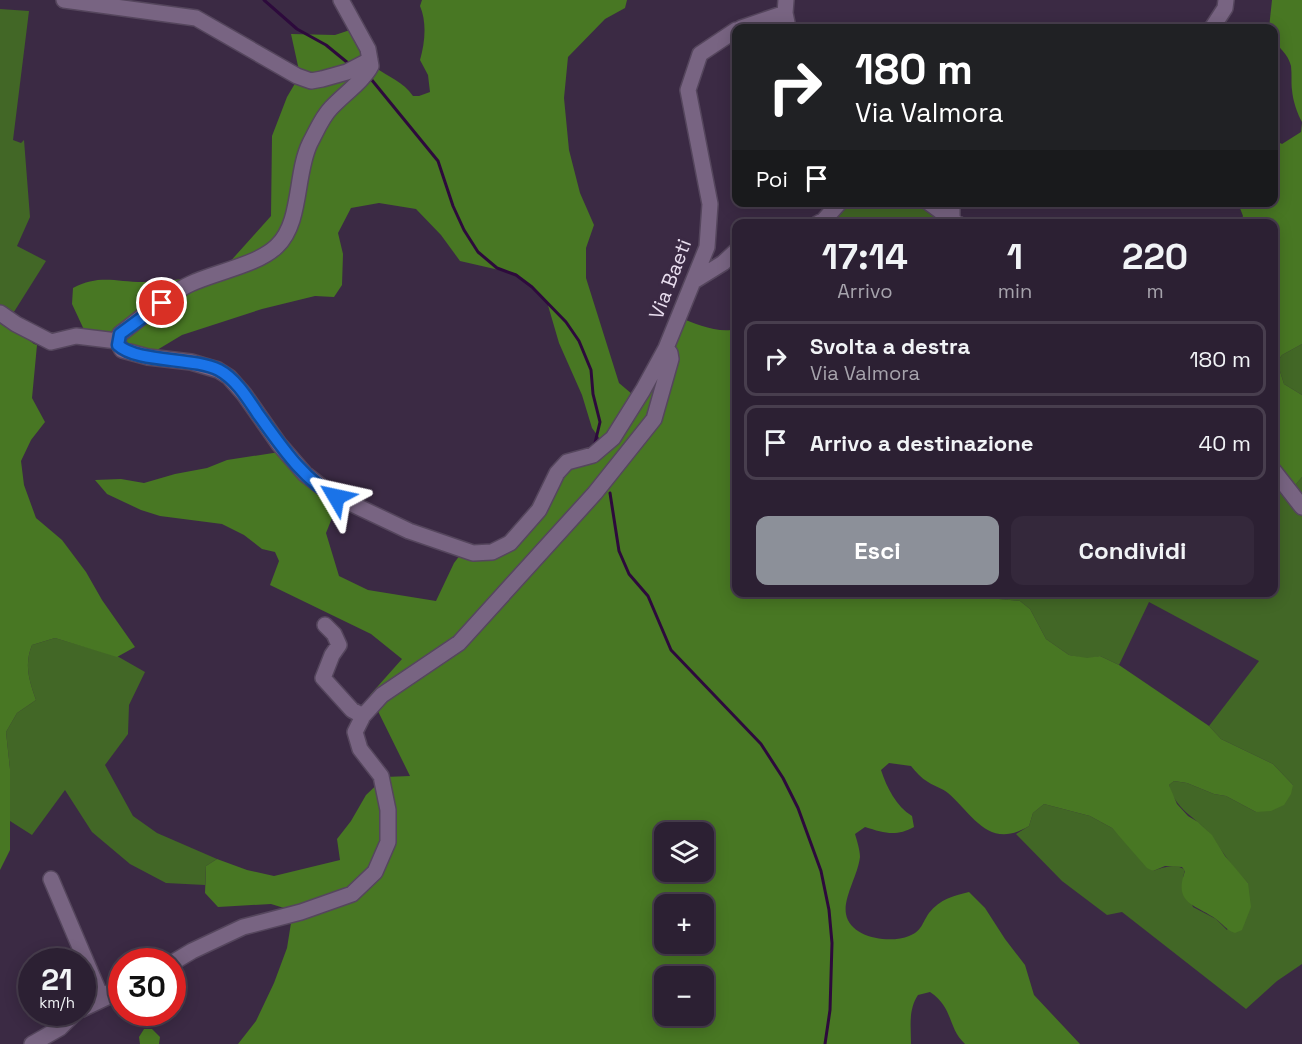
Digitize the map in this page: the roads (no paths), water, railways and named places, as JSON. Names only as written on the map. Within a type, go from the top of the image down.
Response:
[{"type":"street","points":[[64,0],[196,18],[297,76],[311,81],[347,72],[370,60]]},
{"type":"street","points":[[117,341],[120,334],[189,284],[256,259],[277,246],[292,224],[299,182],[309,146],[328,110],[367,74],[371,66],[368,50],[341,0]]},
{"type":"street","points":[[1215,24],[1225,8],[1226,0]]},
{"type":"street","points":[[785,6],[787,24]]},
{"type":"street","name":"Via Baeti","points":[[749,24],[785,6]]},
{"type":"street","name":"Via Baeti","points":[[363,716],[382,695],[459,644],[595,493],[654,419],[670,359],[670,353],[666,348],[707,247],[710,204],[688,90],[700,54],[732,33]]},
{"type":"street","points":[[825,219],[836,207]]},
{"type":"street","points":[[935,207],[951,219]]},
{"type":"street","points":[[694,281],[732,254]]},
{"type":"street","points":[[0,313],[51,342],[76,336],[117,341],[123,350],[148,357],[191,362],[218,370],[229,377],[244,394],[279,444],[305,474],[331,494],[409,531],[473,553],[492,552],[510,543],[539,510],[557,473],[567,462],[593,455],[613,438],[666,348]]},
{"type":"street","points":[[1278,476],[1302,507]]},
{"type":"street","points":[[186,955],[243,927],[301,912],[352,894],[375,872],[388,842],[388,810],[381,776],[360,749],[355,732],[363,716],[352,710],[323,678],[332,655],[339,645],[334,634],[324,625]]},
{"type":"street","points":[[51,879],[99,992],[108,993]]},
{"type":"street","points":[[32,1044],[62,1026]]},
{"type":"waterway","points":[[264,0],[297,29],[326,45],[348,63]]},
{"type":"waterway","points":[[371,79],[438,161],[453,206],[478,252],[497,268],[516,275],[532,287],[566,322],[579,341],[591,370],[593,394],[600,422],[594,447]]},
{"type":"waterway","points":[[610,493],[619,551],[629,574],[648,596],[671,650],[761,744],[783,778],[798,808],[821,871],[829,910],[832,943],[830,1010],[825,1044]]}]
